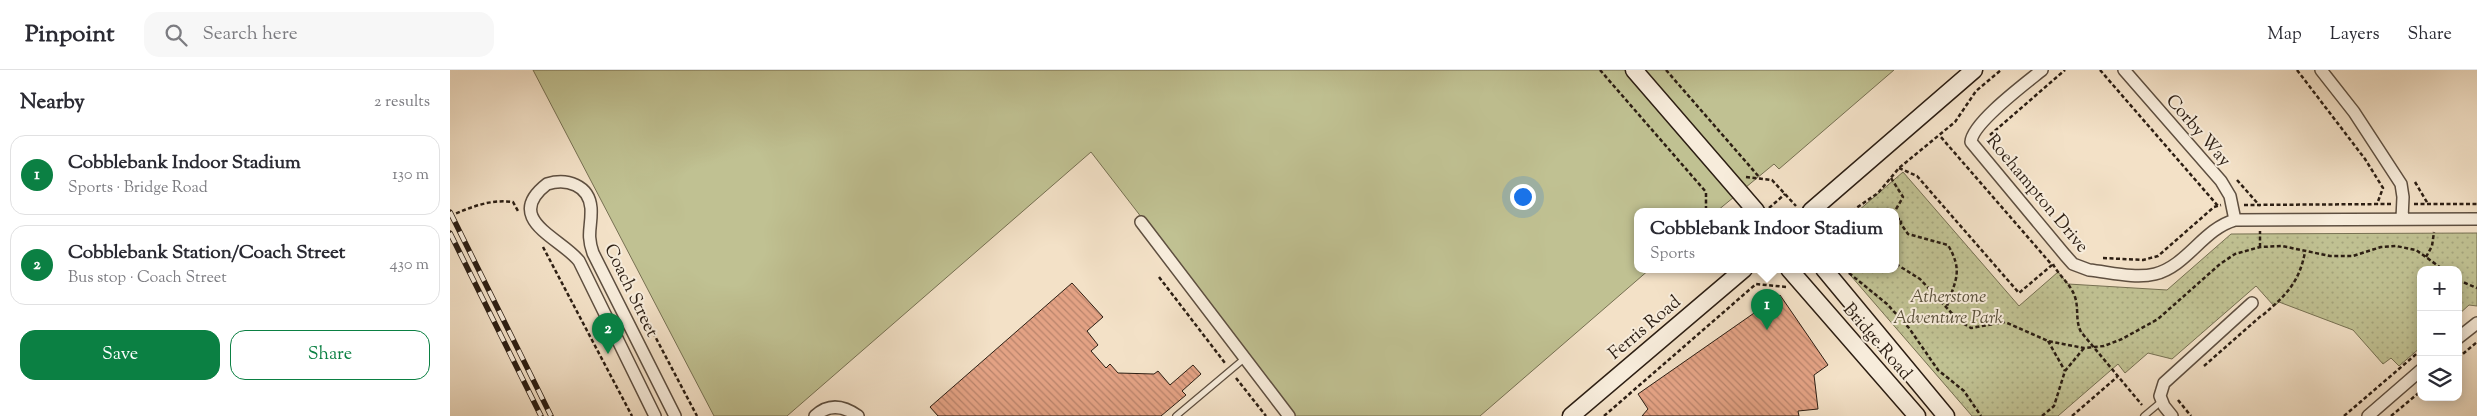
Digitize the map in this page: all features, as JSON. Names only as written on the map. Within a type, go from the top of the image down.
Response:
[{"type":"street","points":[[1634,70],[1753,208]]},
{"type":"street","points":[[1814,208],[1974,70]]},
{"type":"street","name":"Roehampton Drive","points":[[2042,70],[1981,123],[1971,137],[1971,142],[2065,255],[2074,264],[2089,270],[2155,274],[2174,265],[2218,227],[2235,220],[2477,219]]},
{"type":"street","name":"Corby Way","points":[[2124,70],[2221,181],[2230,196],[2235,220]]},
{"type":"street","points":[[2321,70],[2354,112],[2401,184],[2402,220]]},
{"type":"street","name":"Coach Street","points":[[655,416],[578,261],[566,247],[538,228],[533,218],[534,198],[548,184],[568,181],[585,192],[591,209],[588,234],[593,254],[675,416]]},
{"type":"street","points":[[1141,222],[1289,416]]},
{"type":"street","name":"Ferris Road","points":[[1571,416],[1739,273]]},
{"type":"street","name":"Bridge Road","points":[[1792,273],[1917,416]]},
{"type":"street","name":"Bridge Road","points":[[1827,273],[1946,416]]},
{"type":"street","points":[[2172,416],[2160,396],[2164,383],[2252,303]]},
{"type":"street","points":[[2462,335],[2477,323]]},
{"type":"street","points":[[2368,416],[2417,373]]},
{"type":"street","points":[[815,416],[828,408],[838,406],[855,416]]},
{"type":"lane","points":[[1176,416],[1245,358]]},
{"type":"lane","points":[[2146,414],[2162,401]]},
{"type":"path","points":[[1600,70],[1706,192],[1706,208]]},
{"type":"path","points":[[1666,70],[1761,179]]},
{"type":"path","points":[[1856,208],[1878,193],[1899,168],[1955,122],[1976,91],[2001,70]]},
{"type":"path","points":[[1984,140],[2065,70]]},
{"type":"path","points":[[2100,70],[2218,206]]},
{"type":"path","points":[[2297,70],[2365,159],[2383,188],[2377,204]]},
{"type":"path","points":[[1940,136],[2074,293],[2078,326],[2093,348],[2146,414]]},
{"type":"path","points":[[1899,168],[1918,176],[2020,293],[2065,255]]},
{"type":"path","points":[[1891,178],[1903,197],[1897,208]]},
{"type":"path","points":[[1756,179],[1772,180],[1798,208]]},
{"type":"path","points":[[1769,208],[1785,194]]},
{"type":"path","points":[[450,216],[473,206],[498,200],[513,202],[522,219]]},
{"type":"path","points":[[2100,258],[2143,260],[2158,256],[2218,206],[2477,204]]},
{"type":"path","points":[[1899,219],[1901,219],[1901,224],[1908,234],[1948,245],[1957,260],[1959,274],[1946,306]]},
{"type":"path","points":[[537,242],[543,247],[632,416]]},
{"type":"path","points":[[1899,266],[1920,279],[1959,321],[1972,328],[2005,322],[2048,341],[2084,348],[2093,348],[2122,339],[2158,319],[2220,264],[2235,254],[2269,246],[2282,246],[2330,256],[2353,256],[2381,247],[2402,247],[2416,250],[2438,266]]},
{"type":"path","points":[[2202,368],[2288,293],[2302,269],[2305,252]]},
{"type":"path","points":[[1849,273],[1887,304],[1909,328],[1938,370],[1964,391],[1981,416]]},
{"type":"path","points":[[1159,278],[1266,416]]},
{"type":"path","points":[[2462,282],[2477,288]]},
{"type":"path","points":[[1604,416],[1756,284],[1786,288]]},
{"type":"path","points":[[2252,303],[2262,315]]},
{"type":"path","points":[[647,321],[697,416]]},
{"type":"path","points":[[2048,341],[2065,371]]},
{"type":"path","points":[[2460,356],[2477,342]]},
{"type":"path","points":[[2042,416],[2054,406],[2065,371],[2084,348]]},
{"type":"path","points":[[2344,416],[2417,353]]},
{"type":"path","points":[[2072,416],[2118,377]]},
{"type":"path","points":[[2391,416],[2417,393]]},
{"type":"path","points":[[2172,394],[2191,416]]},
{"type":"green space","points":[[533,70],[1894,70],[1779,169],[1774,164],[1721,208],[1634,208],[1634,273],[1645,273],[1480,416],[1295,416],[1091,152],[787,416],[714,416]]},
{"type":"green space","name":"Atherstone Adventure Park","points":[[1903,172],[2019,306],[2058,272],[2068,284],[2167,290],[2231,234],[2477,233],[2477,306],[2469,305],[2462,311],[2462,266],[2417,266],[2417,350],[2399,366],[2391,358],[2383,364],[2353,330],[2279,302],[2274,306],[2256,286],[2172,359],[2148,353],[2125,373],[2118,364],[2058,416],[1972,416],[1848,273],[1899,273],[1899,208],[1861,208]]},
{"type":"building","points":[[1072,283],[1103,317],[1087,331],[1098,345],[1091,351],[1106,368],[1110,364],[1118,373],[1154,374],[1158,371],[1170,385],[1193,365],[1201,374],[1182,391],[1186,395],[1161,416],[938,416],[930,407]]},
{"type":"building","points":[[1780,295],[1828,365],[1814,375],[1818,409],[1798,411],[1799,416],[1642,416],[1648,409],[1638,394]]},
{"type":"railway","points":[[450,212],[551,416]]},
{"type":"railway","points":[[450,233],[541,416]]},
{"type":"place","name":"Cobblebank Indoor Stadium","points":[[1767,330]]},
{"type":"place","name":"Cobblebank Station/Coach Street","points":[[608,354]]}]
